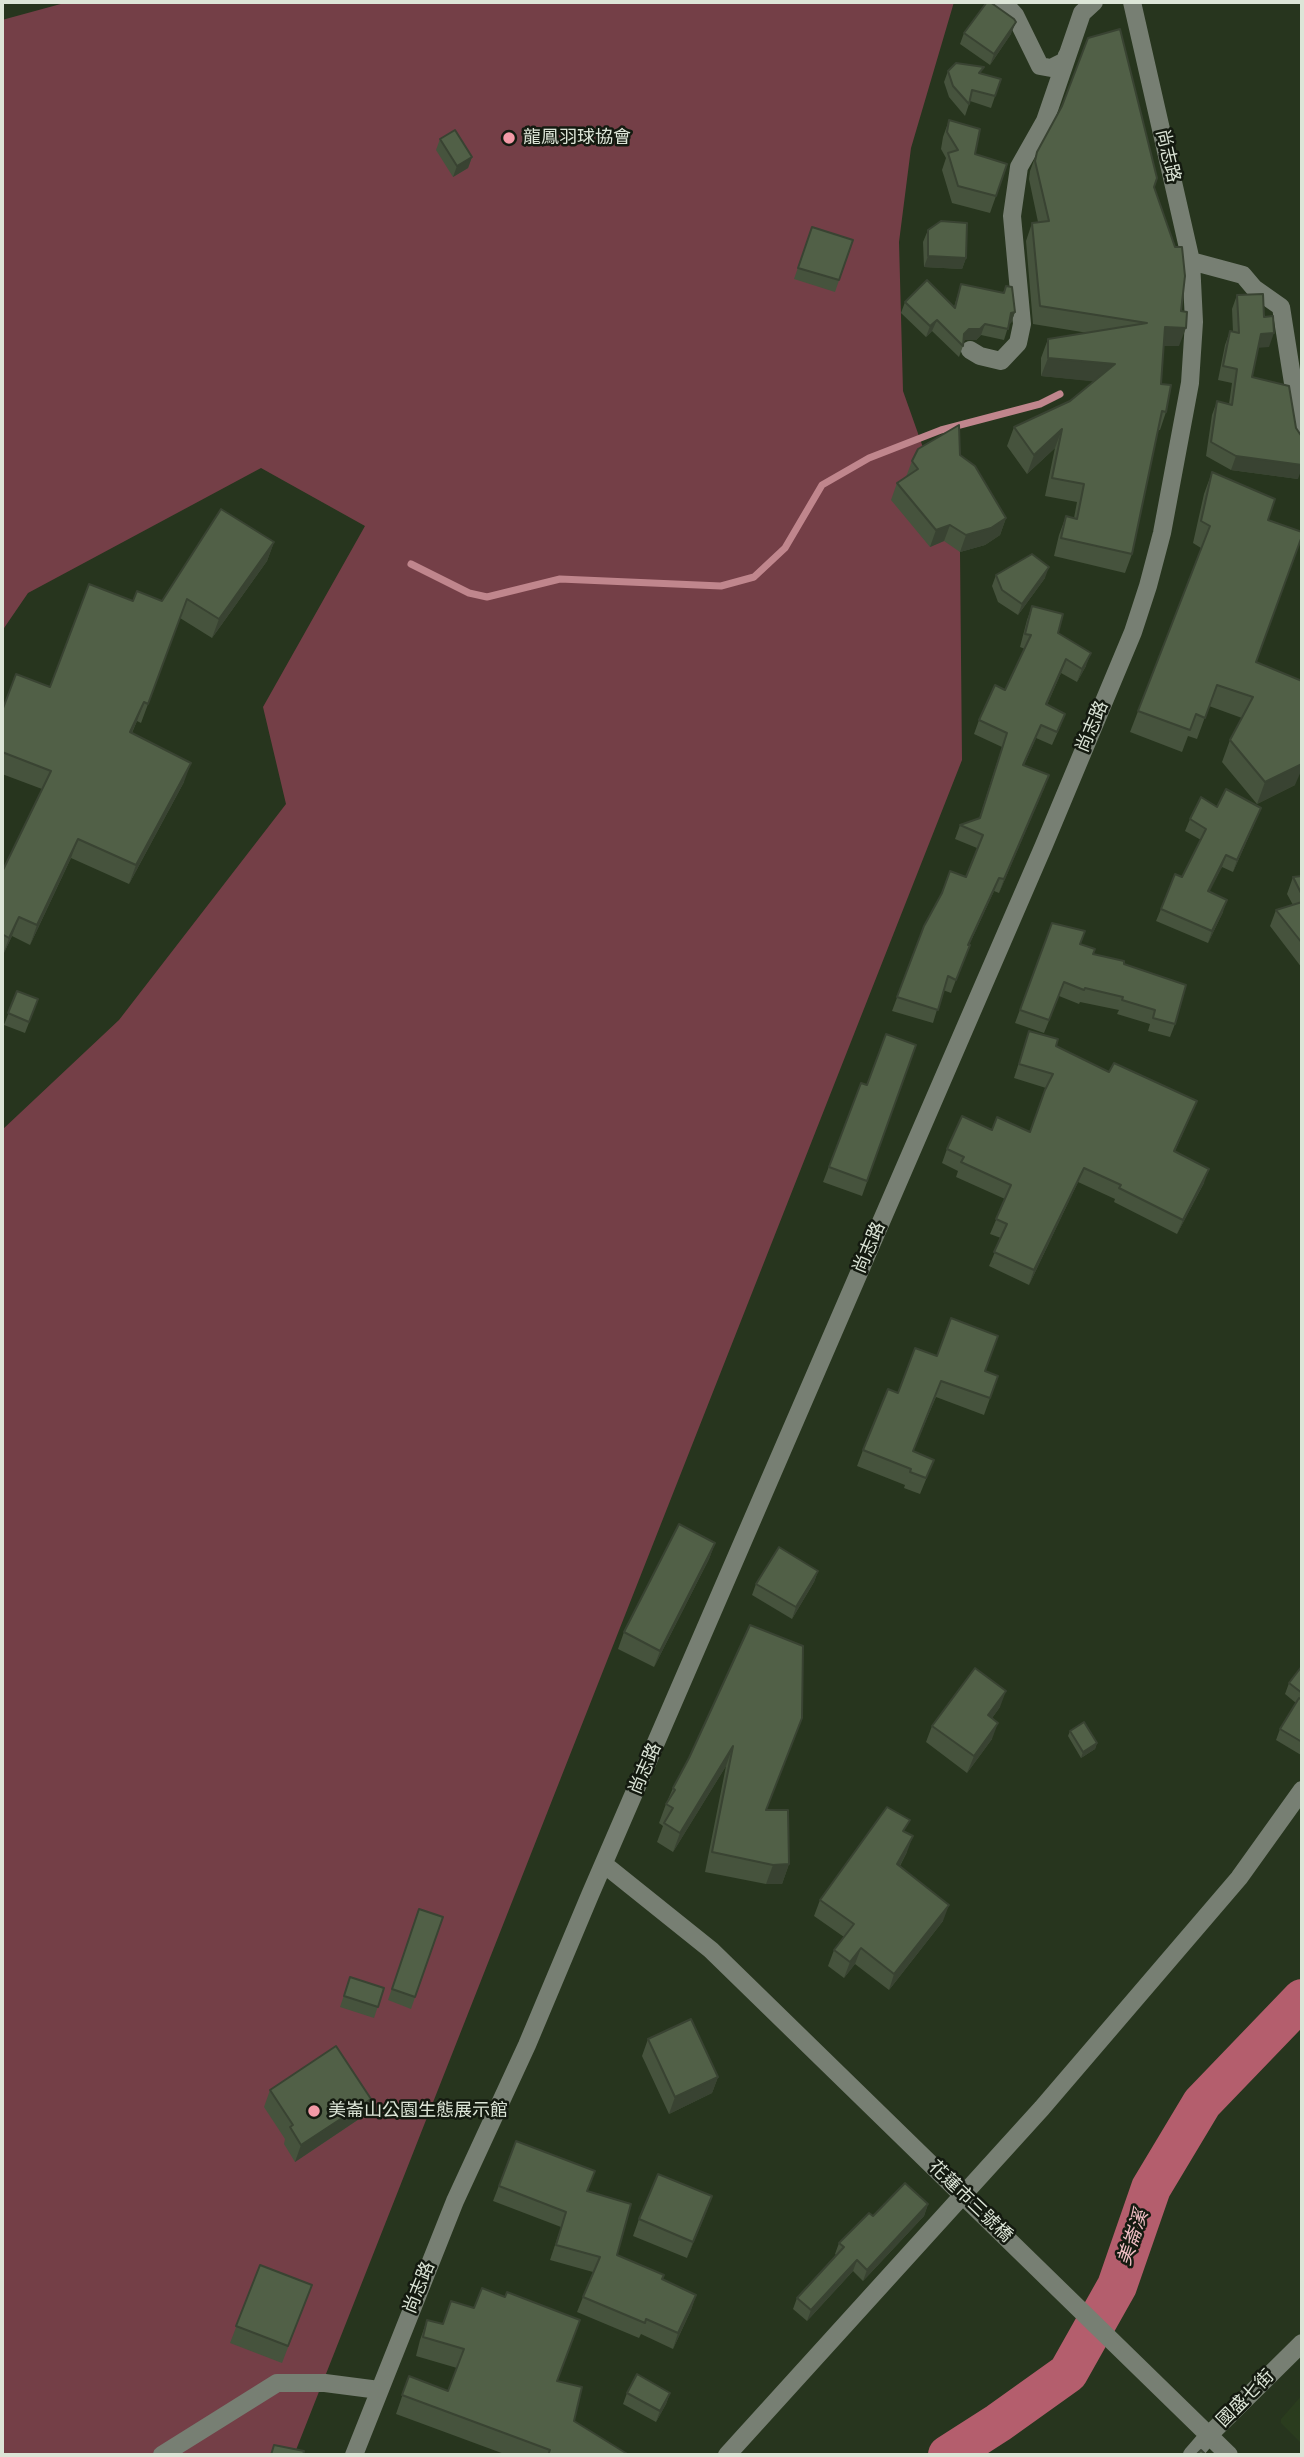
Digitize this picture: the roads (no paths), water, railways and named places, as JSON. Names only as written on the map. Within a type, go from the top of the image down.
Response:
[{"type":"street","points":[[1003,2],[1015,15],[1040,66],[1051,68],[1065,61],[1083,2]]},
{"type":"street","points":[[970,350],[980,356],[1001,361],[1018,344],[1022,324],[1012,216],[1019,167],[1045,121],[1082,13],[1094,2]]},
{"type":"street","name":"尚志路","points":[[354,2455],[455,2201],[527,2045],[1044,845],[1133,632],[1148,586],[1162,534],[1190,383],[1194,322],[1191,261],[1132,2]]},
{"type":"street","points":[[1191,261],[1242,275],[1254,288],[1282,307],[1302,440]]},
{"type":"street","points":[[727,2455],[1042,2108],[1239,1878],[1302,1790]]},
{"type":"street","name":"花蓮市三號橋","points":[[605,1865],[711,1950],[1229,2455]]},
{"type":"street","name":"國盛七街","points":[[1192,2455],[1302,2343]]},
{"type":"street","points":[[162,2455],[277,2383],[326,2383],[379,2390]]},
{"type":"waterway","points":[[411,564],[469,593],[487,597],[560,579],[721,586],[754,577],[785,548],[822,485],[869,458],[941,430],[1040,404],[1060,394]]},
{"type":"waterway","name":"美崙溪","points":[[948,2455],[1068,2373],[1117,2286],[1151,2188],[1202,2103],[1302,1999]]},
{"type":"place","name":"龍鳳羽球協會","points":[[509,138]]},
{"type":"place","name":"美崙山公園生態展示館","points":[[314,2111]]}]
